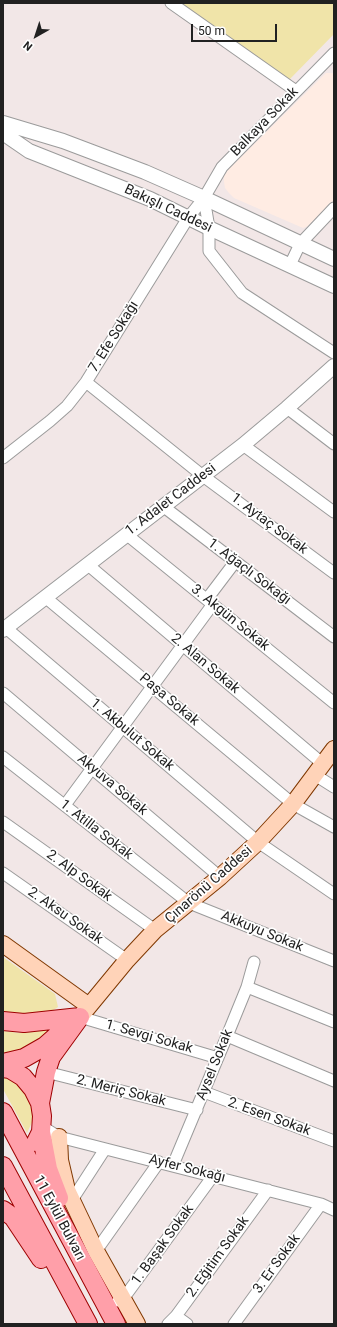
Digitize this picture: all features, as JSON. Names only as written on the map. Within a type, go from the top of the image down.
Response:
[{"type":"main road","name":"Çınarönü Caddesi","points":[[84,1012],[127,960],[155,930],[190,904],[258,842],[293,804],[334,749]]},
{"type":"main road","points":[[3,944],[84,1012]]},
{"type":"main road","points":[[3,1021],[24,1023],[84,1012]]},
{"type":"main road","points":[[3,1063],[24,1058],[45,1046],[84,1012]]},
{"type":"main road","points":[[84,1012],[51,1057],[46,1072],[40,1102],[42,1116],[41,1129],[48,1169],[85,1266]]},
{"type":"main road","points":[[3,1068],[10,1069],[23,1077],[33,1089],[40,1102]]},
{"type":"main road","name":"11 Eylül Bulvarı","points":[[3,1112],[116,1324]]},
{"type":"main road","points":[[3,1167],[15,1163],[26,1156],[35,1143],[41,1129]]},
{"type":"main road","points":[[59,1137],[60,1160],[67,1190],[96,1250],[137,1324]]},
{"type":"main road","name":"11 Eylül Bulvarı","points":[[3,1167],[88,1324]]},
{"type":"main road","points":[[3,1210],[13,1217],[83,1324]]},
{"type":"street","points":[[171,3],[296,91]]},
{"type":"street","name":"Balkaya Sokak","points":[[204,198],[222,167],[334,53]]},
{"type":"street","name":"Bakışlı Caddesi","points":[[3,123],[63,141],[145,172],[334,259]]},
{"type":"street","name":"Bakışlı Caddesi","points":[[3,133],[29,151],[150,199],[334,286]]},
{"type":"street","points":[[204,198],[209,228],[209,251],[242,293],[334,352]]},
{"type":"street","name":"7. Efe Sokağı","points":[[3,458],[67,406],[86,382],[188,218],[204,198]]},
{"type":"street","points":[[290,266],[300,244],[334,208]]},
{"type":"street","name":"1. Adalet Caddesi","points":[[4,629],[243,445],[334,366]]},
{"type":"street","name":"1. Aytaç Sokak","points":[[86,382],[203,476],[334,573]]},
{"type":"street","points":[[287,408],[334,444]]},
{"type":"street","points":[[243,445],[334,512]]},
{"type":"street","name":"1. Ağaçlı Sokağı","points":[[164,506],[333,634]]},
{"type":"street","name":"3. Akgün Sokak","points":[[126,534],[334,703]]},
{"type":"street","points":[[65,805],[182,645],[236,562]]},
{"type":"street","name":"2. Alan Sokak","points":[[87,564],[182,645],[319,770],[334,787]]},
{"type":"street","name":"Paşa Sokak","points":[[45,597],[293,804],[334,827]]},
{"type":"street","name":"1. Akbulut Sokak","points":[[4,629],[258,842],[334,894]]},
{"type":"street","name":"Akyuva Sokak","points":[[3,693],[220,877]]},
{"type":"street","name":"1. Atilla Sokak","points":[[3,757],[190,904]]},
{"type":"street","name":"2. Alp Sokak","points":[[3,822],[155,930]]},
{"type":"street","name":"2. Aksu Sokak","points":[[3,873],[127,960]]},
{"type":"street","name":"Akkuyu Sokak","points":[[190,904],[334,961]]},
{"type":"street","name":"Aysel Sokak","points":[[173,1165],[247,987],[254,962]]},
{"type":"street","points":[[247,987],[334,1022]]},
{"type":"street","name":"1. Sevgi Sokak","points":[[84,1012],[218,1058]]},
{"type":"street","points":[[227,1036],[334,1081]]},
{"type":"street","name":"2. Meriç Sokak","points":[[46,1072],[197,1110]]},
{"type":"street","name":"2. Esen Sokak","points":[[204,1092],[334,1141]]},
{"type":"street","name":"Ayfer Sokağı","points":[[41,1129],[59,1137],[268,1190],[320,1204],[334,1210]]},
{"type":"street","points":[[72,1200],[106,1149]]},
{"type":"street","points":[[96,1250],[159,1162]]},
{"type":"street","name":"1. Başak Sokak","points":[[106,1305],[123,1299],[213,1176]]},
{"type":"street","name":"2. Eğitim Sokak","points":[[172,1320],[268,1190]]},
{"type":"street","name":"3. Er Sokak","points":[[234,1324],[320,1204]]},
{"type":"street","points":[[172,1320],[187,1324]]},
{"type":"shaded area","points":[[177,3],[334,3],[334,34],[289,80]]},
{"type":"shaded area","points":[[326,73],[334,74],[334,200],[308,226],[303,228],[234,198],[225,188],[224,176],[228,170]]},
{"type":"shaded area","points":[[3,957],[55,994],[58,1007],[46,1015],[3,1018]]},
{"type":"shaded area","points":[[48,1030],[39,1044],[3,1055],[3,1031],[19,1033]]},
{"type":"shaded area","points":[[3,1075],[20,1081],[33,1107],[33,1120],[27,1133],[3,1089]]}]
